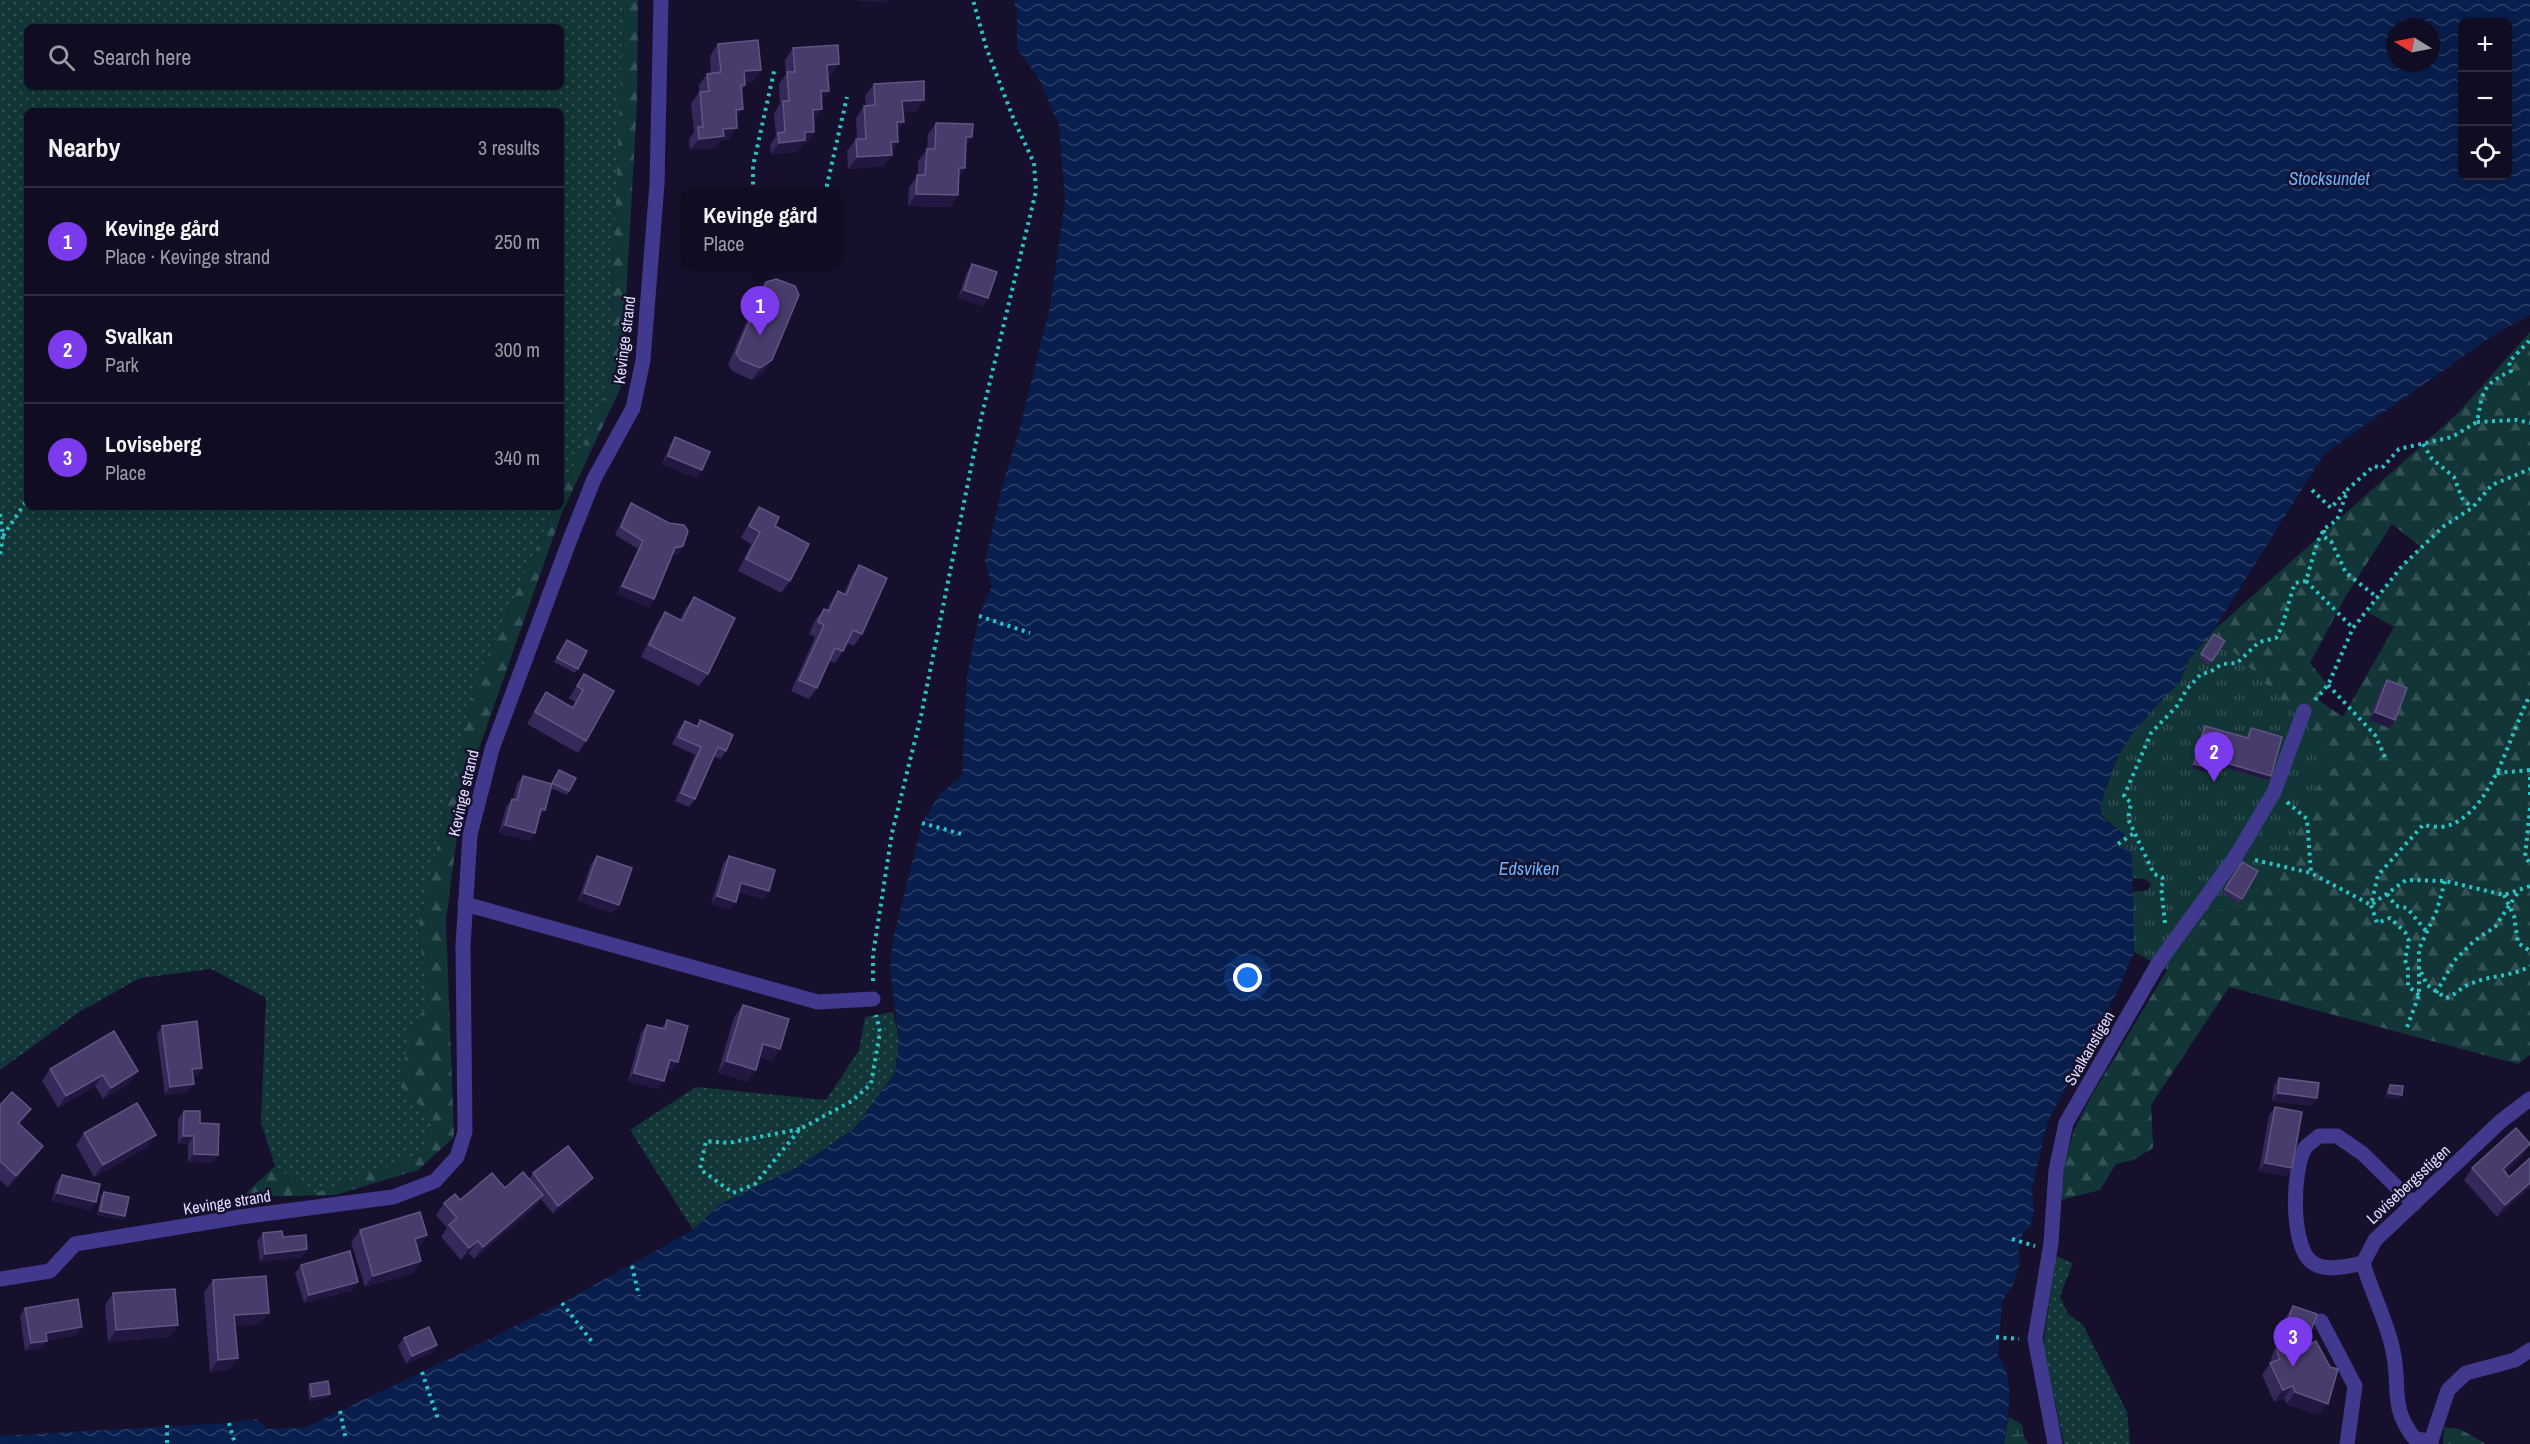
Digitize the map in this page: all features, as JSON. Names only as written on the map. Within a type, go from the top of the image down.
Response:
[{"type":"street","name":"Kevinge strand","points":[[0,1279],[50,1271],[75,1244],[240,1217],[393,1197],[435,1181],[457,1157],[465,1131],[463,945],[470,835],[492,749],[594,479],[633,408],[643,360],[657,184],[662,0]]},
{"type":"street","name":"Svalkanstigen","points":[[2055,1444],[2035,1339],[2050,1243],[2056,1170],[2066,1124],[2159,962],[2236,856],[2274,792],[2304,711]]},
{"type":"street","points":[[465,904],[818,1002],[873,999]]},
{"type":"street","name":"Lovisebergsstigen","points":[[2363,1263],[2375,1240],[2501,1121],[2530,1098]]},
{"type":"street","points":[[2414,1204],[2362,1153],[2337,1136],[2319,1136],[2306,1147],[2298,1169],[2295,1191],[2295,1213],[2303,1251],[2314,1264],[2328,1267],[2363,1263],[2393,1350],[2398,1410],[2403,1424],[2415,1439],[2431,1442],[2448,1390],[2466,1372],[2515,1360],[2530,1350]]},
{"type":"street","points":[[2320,1321],[2355,1386],[2347,1444]]},
{"type":"path","points":[[800,1129],[755,1184],[733,1193],[700,1169],[706,1141],[728,1143],[800,1129],[852,1101],[871,1084],[880,1032],[873,999],[873,955],[892,833],[921,716],[980,423],[1036,190],[1034,163],[1014,120],[990,57],[973,0]]},
{"type":"path","points":[[753,189],[753,166],[775,68]]},
{"type":"path","points":[[826,189],[847,97]]},
{"type":"path","points":[[2477,422],[2483,392],[2495,379],[2511,371],[2509,362],[2530,340]]},
{"type":"path","points":[[2312,490],[2331,508],[2374,466],[2382,468],[2399,448],[2452,437],[2477,422],[2517,420],[2530,423]]},
{"type":"path","points":[[2423,444],[2432,459],[2454,477],[2462,498],[2472,508]]},
{"type":"path","points":[[2304,711],[2328,685],[2353,628],[2402,566],[2444,525],[2472,508],[2492,485],[2530,469]]},
{"type":"path","points":[[2306,581],[2317,543],[2324,530],[2337,520],[2348,489]]},
{"type":"path","points":[[3,536],[24,504]]},
{"type":"path","points":[[0,514],[3,536],[0,555]]},
{"type":"path","points":[[2324,530],[2324,537],[2331,541],[2346,573],[2378,598]]},
{"type":"path","points":[[2306,581],[2353,628]]},
{"type":"path","points":[[2166,931],[2161,886],[2164,882],[2162,877],[2154,874],[2127,819],[2131,803],[2124,795],[2151,733],[2177,706],[2187,689],[2201,674],[2210,672],[2222,664],[2237,663],[2259,642],[2276,638],[2284,625],[2285,609],[2295,583],[2306,581]]},
{"type":"path","points":[[979,616],[1030,633]]},
{"type":"path","points":[[2328,685],[2375,735],[2385,757]]},
{"type":"path","points":[[2419,995],[2408,986],[2409,969],[2404,960],[2409,941],[2405,932],[2390,918],[2377,923],[2371,905],[2378,875],[2423,825],[2446,826],[2476,808],[2497,773],[2517,719],[2530,695]]},
{"type":"path","points":[[2497,773],[2530,770]]},
{"type":"path","points":[[2530,777],[2530,797]]},
{"type":"path","points":[[2274,792],[2307,819],[2311,873]]},
{"type":"path","points":[[2530,808],[2525,857],[2530,863]]},
{"type":"path","points":[[922,823],[965,835]]},
{"type":"path","points":[[2118,844],[2134,833]]},
{"type":"path","points":[[2236,856],[2311,873],[2371,905]]},
{"type":"path","points":[[2371,905],[2406,880],[2445,881],[2504,895],[2530,886]]},
{"type":"path","points":[[2408,1027],[2419,995],[2419,949],[2437,910],[2445,881]]},
{"type":"path","points":[[2436,993],[2454,961],[2474,941],[2495,927],[2520,890]]},
{"type":"path","points":[[2387,894],[2396,906],[2407,908],[2426,931]]},
{"type":"path","points":[[2504,895],[2514,916],[2518,943],[2530,951]]},
{"type":"path","points":[[2420,969],[2427,985],[2446,998],[2469,984],[2520,972],[2530,966]]},
{"type":"path","points":[[2012,1239],[2037,1246]]},
{"type":"path","points":[[632,1266],[639,1296]]},
{"type":"path","points":[[562,1303],[593,1343]]},
{"type":"path","points":[[1996,1337],[2009,1338]]},
{"type":"path","points":[[422,1372],[438,1419]]},
{"type":"path","points":[[340,1411],[346,1440]]},
{"type":"path","points":[[229,1423],[235,1444]]},
{"type":"path","points":[[167,1425],[167,1444]]},
{"type":"green space","points":[[0,0],[624,0],[608,390],[564,487],[564,108],[24,108],[24,510],[554,510],[477,679],[418,928],[429,1006],[413,1023],[433,1118],[423,1154],[313,1195],[275,1166],[261,1123],[266,998],[211,969],[140,978],[81,1011],[0,1070]]},
{"type":"green space","points":[[624,0],[638,0],[637,103],[621,387],[564,509],[564,487],[608,390]]},
{"type":"green space","points":[[2530,332],[2530,1055],[2518,1064],[2229,987],[2151,1105],[2153,1148],[2133,1160],[2116,1164],[2100,1190],[2061,1200],[2064,1166],[2074,1130],[2092,1095],[2167,970],[2208,912],[2239,906],[2332,751],[2213,631],[2456,415]],"holes":[[[2392,524],[2421,547],[2402,566],[2367,612],[2394,627],[2343,717],[2317,699],[2328,685],[2310,663],[2344,599]]]},
{"type":"green space","points":[[554,510],[563,510],[462,797],[446,920],[454,1137],[418,1170],[335,1195],[242,1197],[275,1166],[313,1194],[423,1154],[433,1118],[399,1085],[413,1023],[429,1005],[418,928],[477,679]]},
{"type":"green space","points":[[2213,631],[2332,751],[2306,816],[2263,880],[2239,906],[2208,912],[2167,970],[2134,952],[2132,892],[2148,890],[2151,884],[2145,879],[2131,878],[2132,858],[2129,848],[2120,849],[2116,842],[2125,835],[2101,815],[2100,806],[2117,758],[2130,736],[2180,682],[2189,659]]},
{"type":"green space","points":[[893,1012],[899,1040],[895,1073],[854,1129],[798,1167],[721,1204],[693,1230],[630,1130],[696,1087],[826,1100],[859,1050],[865,1017]]},
{"type":"green space","points":[[2056,1256],[2073,1263],[2060,1296],[2068,1314],[2083,1325],[2127,1412],[2130,1444],[2064,1444],[2043,1345]]},
{"type":"green space","points":[[2009,1417],[2022,1425],[2024,1437],[2029,1444],[2004,1444]]},
{"type":"green space","points":[[2444,1427],[2460,1429],[2486,1444],[2443,1444]]},
{"type":"water","name":"Edsviken","points":[[1013,0],[2530,0],[2530,315],[2498,332],[2324,454],[2213,631],[2189,659],[2180,682],[2130,736],[2117,758],[2100,806],[2101,816],[2125,835],[2116,843],[2120,849],[2129,847],[2132,858],[2134,952],[2118,990],[2047,1123],[2032,1189],[2034,1212],[2030,1226],[2023,1233],[2018,1251],[2020,1261],[2014,1283],[2002,1302],[1998,1355],[2004,1365],[2009,1387],[2004,1444],[0,1444],[0,1436],[229,1423],[256,1419],[268,1429],[306,1427],[562,1303],[693,1230],[720,1204],[798,1167],[854,1129],[895,1073],[899,1040],[890,968],[893,939],[922,823],[939,795],[962,776],[967,675],[979,616],[992,586],[985,562],[1003,483],[1018,435],[1050,307],[1065,200],[1059,126],[1040,81],[1017,48],[1017,11]]},
{"type":"building","points":[[758,40],[761,70],[744,71],[745,85],[741,85],[743,109],[736,110],[737,128],[723,129],[724,136],[699,139],[698,127],[703,127],[700,92],[709,91],[707,74],[721,72],[718,44]]},
{"type":"building","points":[[838,45],[839,64],[827,65],[829,91],[821,91],[822,109],[813,110],[814,132],[805,132],[805,140],[779,143],[778,133],[785,132],[783,101],[789,101],[787,72],[795,72],[793,48]]},
{"type":"building","points":[[924,81],[924,100],[902,101],[904,122],[897,122],[898,142],[891,142],[892,155],[857,157],[856,139],[866,139],[864,106],[875,105],[874,84]]},
{"type":"building","points":[[936,123],[973,124],[972,137],[966,137],[965,168],[959,168],[958,195],[916,194],[917,175],[925,175],[927,149],[935,149]]},
{"type":"building","points":[[972,264],[997,272],[988,298],[964,290]]},
{"type":"building","points":[[776,279],[795,286],[799,295],[772,360],[760,368],[741,360],[736,353],[766,282]]},
{"type":"building","points":[[675,437],[710,452],[702,470],[668,456]]},
{"type":"building","points":[[631,503],[669,523],[684,525],[688,531],[683,546],[675,548],[654,599],[622,586],[643,541],[621,527]]},
{"type":"building","points":[[759,507],[779,517],[775,526],[809,544],[790,581],[746,559],[760,532],[749,526]]},
{"type":"building","points":[[859,565],[887,578],[862,634],[853,630],[843,651],[835,648],[817,688],[799,680],[824,625],[818,622],[824,609],[829,611],[838,591],[846,595]]},
{"type":"building","points":[[694,597],[735,618],[708,674],[649,645],[665,612],[682,621]]},
{"type":"building","points":[[2214,634],[2225,641],[2212,661],[2201,654]]},
{"type":"building","points":[[567,640],[587,651],[578,669],[557,658]]},
{"type":"building","points":[[584,674],[614,691],[586,741],[535,712],[546,692],[573,708],[583,690],[577,686]]},
{"type":"building","points":[[2387,680],[2407,688],[2395,720],[2375,712]]},
{"type":"building","points":[[700,720],[733,735],[726,751],[718,747],[695,799],[681,793],[701,747],[678,737],[685,721],[698,727]]},
{"type":"building","points":[[2205,726],[2248,738],[2251,728],[2282,737],[2271,776],[2223,762],[2221,771],[2194,764]]},
{"type":"building","points":[[559,770],[576,778],[569,791],[552,783]]},
{"type":"building","points":[[523,776],[552,784],[545,810],[541,809],[535,833],[505,825],[512,799],[517,800]]},
{"type":"building","points":[[597,856],[632,868],[619,905],[584,893]]},
{"type":"building","points":[[729,856],[775,870],[769,891],[741,883],[736,902],[717,896]]},
{"type":"building","points":[[2242,862],[2258,871],[2242,899],[2225,889]]},
{"type":"building","points":[[743,1005],[789,1019],[780,1049],[763,1044],[756,1070],[726,1061]]},
{"type":"building","points":[[667,1020],[688,1026],[678,1062],[670,1060],[664,1081],[634,1073],[647,1025],[665,1029]]},
{"type":"building","points":[[197,1021],[202,1068],[192,1069],[194,1084],[170,1087],[162,1026]]},
{"type":"building","points":[[114,1031],[138,1071],[111,1088],[103,1075],[66,1096],[50,1069]]},
{"type":"building","points":[[2279,1078],[2319,1083],[2317,1098],[2278,1093]]},
{"type":"building","points":[[2390,1085],[2403,1086],[2402,1095],[2389,1093]]},
{"type":"building","points":[[12,1092],[31,1109],[18,1123],[43,1146],[16,1176],[0,1161],[0,1105]]},
{"type":"building","points":[[137,1103],[156,1135],[103,1165],[84,1133]]},
{"type":"building","points":[[2275,1107],[2302,1112],[2292,1168],[2265,1163]]},
{"type":"building","points":[[184,1111],[200,1111],[200,1123],[219,1124],[218,1155],[194,1154],[194,1136],[183,1136]]},
{"type":"building","points":[[2516,1128],[2530,1144],[2503,1169],[2509,1177],[2530,1158],[2530,1183],[2505,1205],[2472,1168]]},
{"type":"building","points":[[568,1146],[593,1178],[558,1206],[533,1173]]},
{"type":"building","points":[[523,1172],[543,1195],[483,1247],[478,1241],[469,1248],[449,1225],[457,1218],[444,1203],[455,1194],[460,1200],[492,1173],[505,1188]]},
{"type":"building","points":[[62,1175],[100,1184],[96,1202],[57,1193]]},
{"type":"building","points":[[104,1192],[129,1197],[125,1216],[100,1211]]},
{"type":"building","points":[[420,1212],[427,1235],[415,1239],[421,1261],[373,1276],[360,1230]]},
{"type":"building","points":[[282,1231],[283,1237],[306,1235],[307,1249],[265,1254],[263,1233]]},
{"type":"building","points":[[350,1251],[358,1282],[309,1295],[301,1265]]},
{"type":"building","points":[[266,1276],[269,1313],[234,1315],[238,1358],[218,1360],[213,1280]]},
{"type":"building","points":[[175,1289],[178,1325],[116,1330],[113,1293]]},
{"type":"building","points":[[78,1299],[82,1327],[46,1333],[47,1341],[31,1343],[25,1308]]},
{"type":"building","points":[[2293,1306],[2317,1314],[2305,1347],[2316,1341],[2330,1367],[2338,1369],[2328,1404],[2295,1392],[2293,1386],[2283,1390],[2270,1363],[2280,1359],[2277,1352]]},
{"type":"building","points":[[429,1327],[437,1345],[412,1356],[404,1338]]},
{"type":"building","points":[[328,1381],[330,1394],[312,1397],[310,1384]]},
{"type":"place","name":"Kevinge gård","points":[[760,336]]},
{"type":"place","name":"Svalkan","points":[[2214,782]]},
{"type":"place","name":"Loviseberg","points":[[2293,1367]]},
{"type":"water label","name":"Stocksundet","points":[[2329,179]]}]
